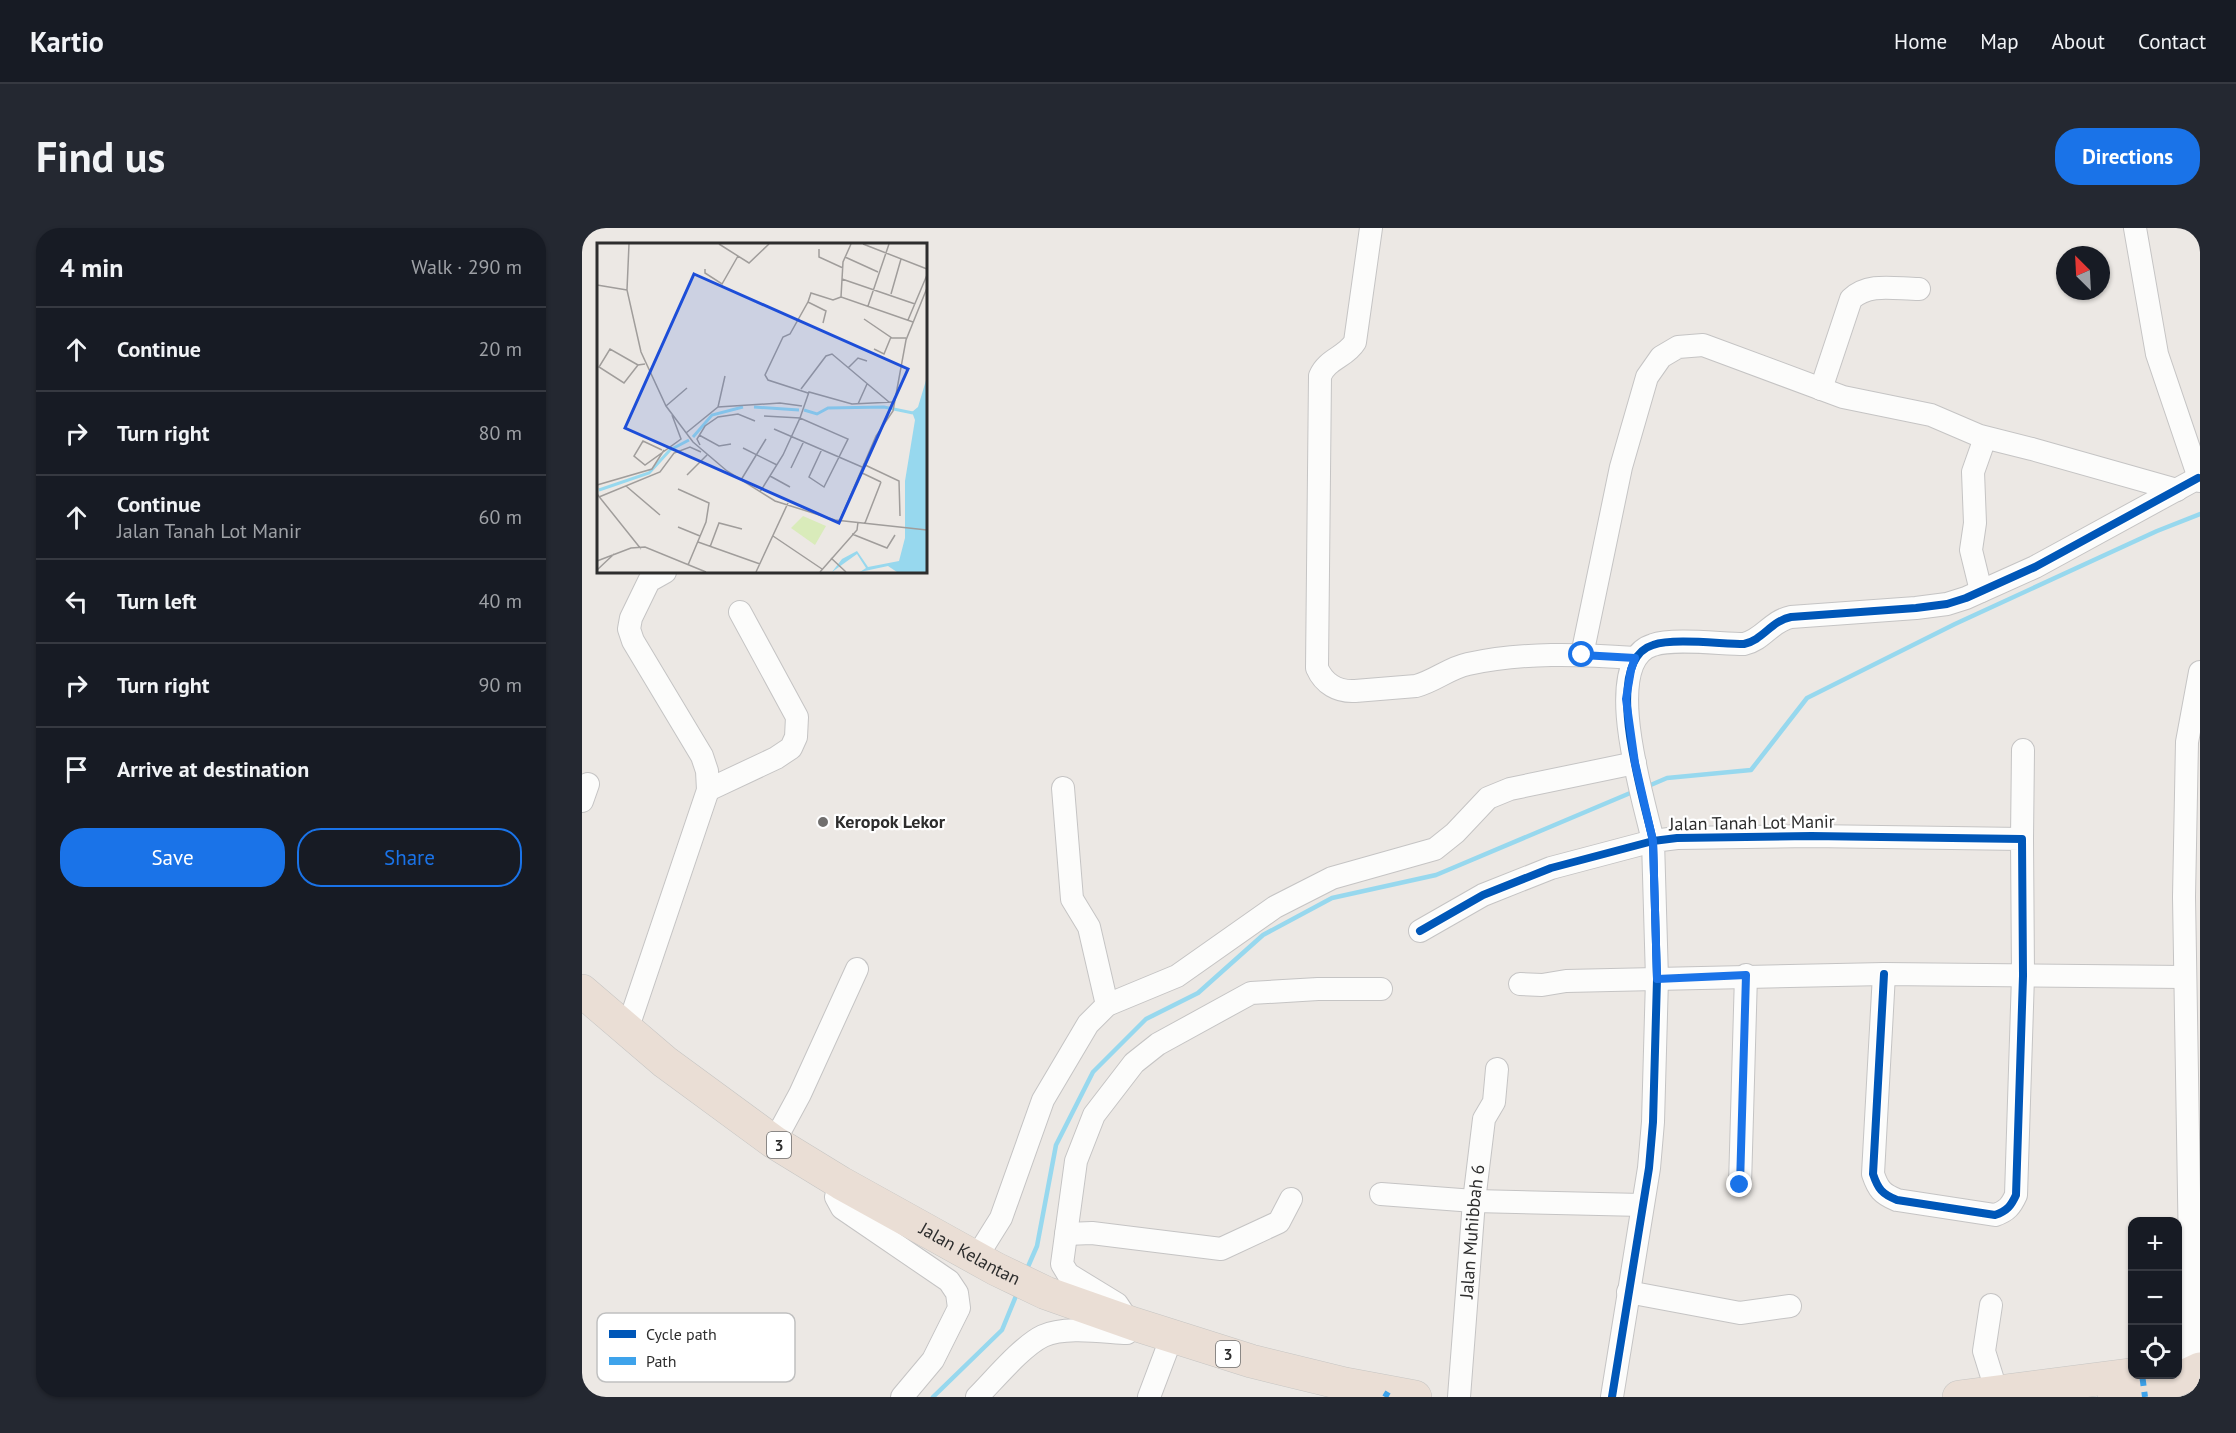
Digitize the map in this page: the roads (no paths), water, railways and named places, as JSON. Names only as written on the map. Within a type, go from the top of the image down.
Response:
[{"type":"highway","name":"Jalan Kelantan","points":[[582,991],[666,1062],[774,1142],[986,1264],[1046,1293],[1131,1323],[1251,1361],[1398,1395]]},
{"type":"highway","points":[[1959,1397],[2164,1380]]},
{"type":"highway","points":[[2091,1397],[2164,1380]]},
{"type":"street","points":[[1371,228],[1355,342],[1346,352],[1323,368],[1320,376],[1317,668],[1321,677],[1330,685],[1348,692],[1425,684],[1450,670],[1467,664],[1529,656],[1582,655],[1633,664]]},
{"type":"street","points":[[1420,931],[1483,895],[1551,868],[1653,841],[1636,770],[1626,699],[1633,664],[1641,651],[1651,645],[1664,642],[1744,644],[1754,642],[1776,623],[1791,617],[1947,604],[2035,567],[2199,480],[2157,354],[2135,228]]},
{"type":"street","points":[[1821,389],[1851,299],[1860,291],[1872,288],[1918,290]]},
{"type":"street","points":[[1582,655],[1621,467],[1647,376],[1661,357],[1678,347],[1703,345],[1843,397],[1931,415],[1985,438],[2177,490]]},
{"type":"street","points":[[1981,591],[1971,550],[1975,523],[1973,472],[1985,438]]},
{"type":"street","points":[[627,1030],[708,790],[707,771],[702,756],[633,641],[629,629],[631,618],[649,581],[663,573]]},
{"type":"street","points":[[708,790],[776,758],[791,748],[796,737],[797,717],[740,612]]},
{"type":"street","points":[[2164,1380],[2193,1014],[2184,977],[2192,951],[2187,742],[2200,672]]},
{"type":"street","points":[[1884,974],[1873,1174],[1877,1188],[1884,1195],[1897,1200],[1995,1215],[2006,1211],[2016,1195],[2023,976],[2023,750]]},
{"type":"street","points":[[986,1264],[1043,1100],[1088,1024],[1107,1005],[1178,976],[1275,907],[1332,878],[1435,849],[1455,833],[1488,798],[1510,789],[1636,770]]},
{"type":"street","points":[[1063,788],[1072,899],[1089,927],[1107,1005]]},
{"type":"street","name":"Jalan Tanah Lot Manir","points":[[1612,1397],[1649,1168],[1653,1122],[1657,979],[1653,841],[1677,838],[1811,836],[2022,839]]},
{"type":"street","points":[[774,1142],[800,1094],[857,969]]},
{"type":"street","points":[[1520,984],[1542,985],[1566,981],[1746,975],[2184,977]]},
{"type":"street","points":[[1740,1185],[1746,975]]},
{"type":"street","points":[[977,1397],[1029,1345],[1044,1336],[1065,1331],[1127,1333],[1131,1323],[1117,1304],[1068,1274],[1062,1264],[1076,1161],[1094,1115],[1134,1063],[1158,1044],[1251,993],[1318,988],[1380,990]]},
{"type":"street","name":"Jalan Muhibbah 6","points":[[1459,1397],[1474,1201],[1484,1119],[1494,1102],[1497,1069]]},
{"type":"street","points":[[842,1183],[836,1197],[842,1208],[949,1281],[957,1293],[959,1308],[933,1360],[902,1397]]},
{"type":"street","points":[[1381,1194],[1474,1201],[1642,1205]]},
{"type":"street","points":[[1066,1234],[1092,1233],[1221,1249],[1279,1222],[1291,1199]]},
{"type":"street","points":[[1628,1292],[1740,1313],[1790,1306]]},
{"type":"street","points":[[1991,1305],[1984,1352],[1997,1393]]},
{"type":"street","points":[[1149,1397],[1172,1336]]},
{"type":"waterway","points":[[1646,787],[1667,778],[1751,770],[1807,698],[1955,624],[2157,531],[2200,514]]},
{"type":"waterway","points":[[1027,1269],[1037,1246],[1056,1145],[1093,1072],[1146,1019],[1198,993],[1263,935],[1332,898],[1436,875],[1635,791]]},
{"type":"waterway","points":[[933,1397],[1002,1330],[1018,1291]]},
{"type":"place","name":"Keropok Lekor","points":[[823,822]]}]
